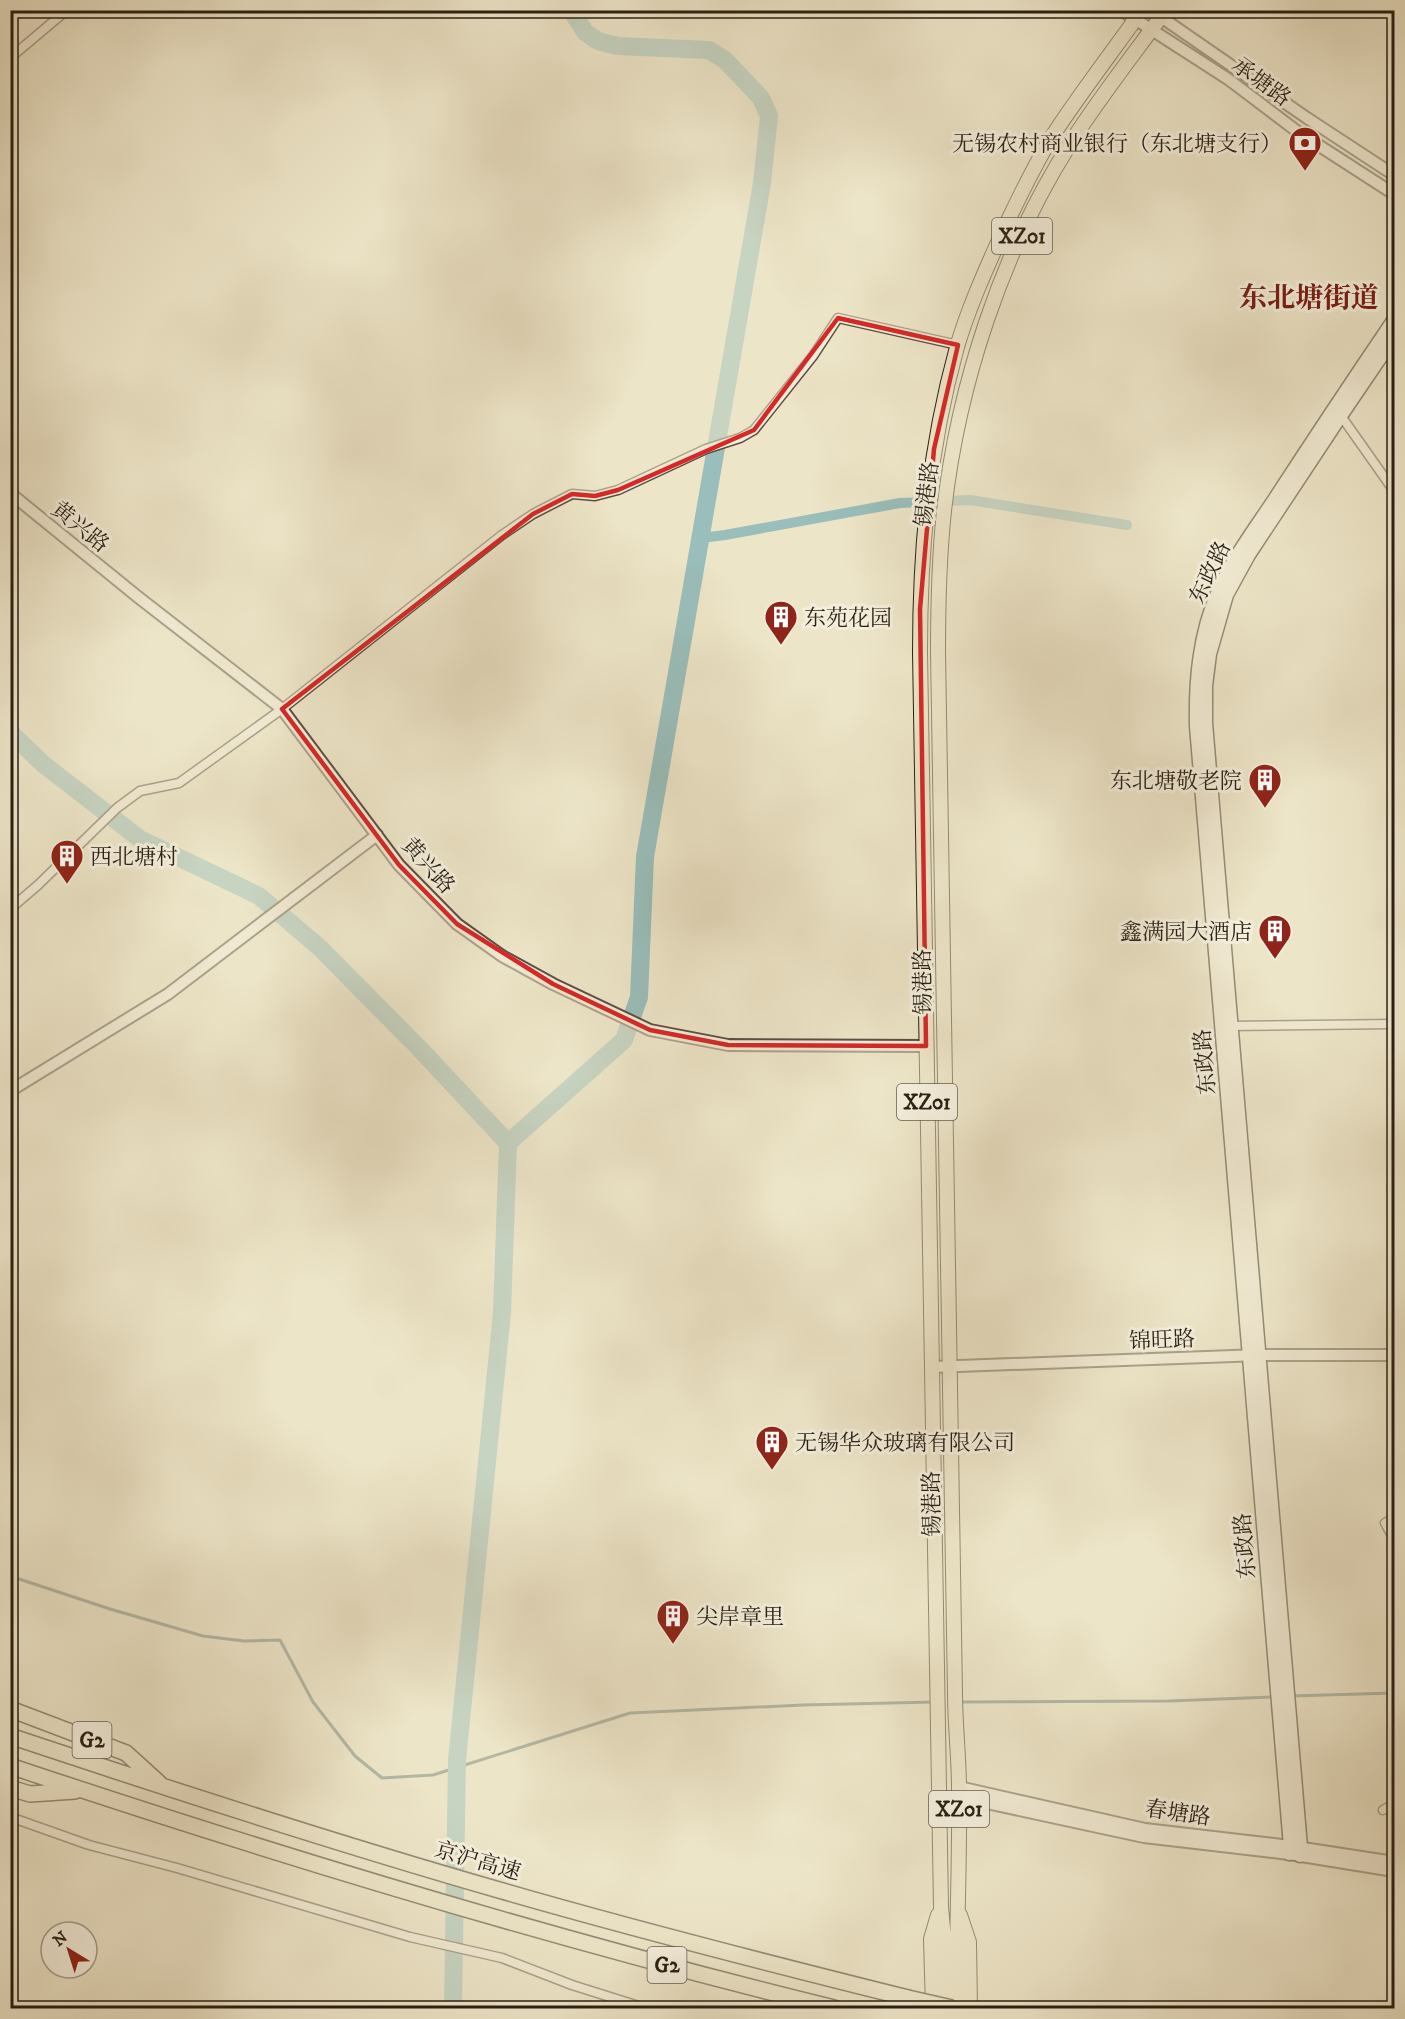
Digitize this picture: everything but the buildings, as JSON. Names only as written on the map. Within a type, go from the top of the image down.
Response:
[{"type":"highway","name":"京沪高速","points":[[10,1709],[126,1753],[164,1788],[501,1891],[636,1928],[952,2008]]},
{"type":"highway","points":[[10,1736],[164,1788]]},
{"type":"highway","points":[[10,1766],[83,1790]]},
{"type":"highway","name":"G2","points":[[10,1788],[30,1794],[83,1790],[417,1896],[834,2008]]},
{"type":"main road","name":"锡港路","points":[[957,2008],[959,1792],[955,1711],[938,652],[938,609],[946,492],[957,430],[976,354],[997,291],[1017,245],[1040,197],[1070,144],[1163,14]]},
{"type":"main road","name":"锡港路","points":[[946,2008],[941,1907],[920,652],[925,511],[934,449],[958,345],[980,284],[1023,188],[1054,134],[1139,15]]},
{"type":"main road","name":"东政路","points":[[1295,1851],[1227,1026],[1206,723],[1206,686],[1210,654],[1227,595],[1249,555],[1395,319]]},
{"type":"main road","name":"东政路","points":[[1337,411],[1395,339]]},
{"type":"main road","points":[[933,2008],[931,1939],[941,1907]]},
{"type":"main road","points":[[958,1907],[969,1942],[970,2008]]},
{"type":"street","points":[[10,58],[67,10]]},
{"type":"street","name":"承塘路","points":[[1121,10],[1139,15],[1152,30],[1228,79],[1298,132],[1395,194]]},
{"type":"street","name":"承塘路","points":[[1148,10],[1163,14],[1307,118],[1395,175]]},
{"type":"street","points":[[10,909],[117,808],[140,791],[179,783],[282,709],[502,535],[533,514],[572,494],[595,496],[618,490],[706,449],[740,438],[754,430],[813,356],[838,318],[958,345]]},
{"type":"street","points":[[1337,411],[1395,491]]},
{"type":"street","name":"黄兴路","points":[[10,494],[282,709],[399,865],[457,924],[502,957],[650,1030],[728,1045],[926,1046]]},
{"type":"street","points":[[10,1091],[168,994],[377,835]]},
{"type":"street","points":[[1227,1026],[1395,1024]]},
{"type":"street","name":"锦旺路","points":[[932,1367],[1255,1355],[1395,1355]]},
{"type":"street","points":[[1395,1518],[1384,1523],[1395,1539]]},
{"type":"street","name":"春塘路","points":[[959,1792],[1144,1838],[1395,1862]]},
{"type":"street","points":[[1383,1810],[1395,1804]]},
{"type":"street","points":[[10,1828],[13,1818],[89,1845],[177,1868],[410,1937],[502,1958],[572,1985],[645,2008]]},
{"type":"street","name":"春塘路","points":[[1295,1851],[1395,1871]]},
{"type":"highlighted area","points":[[838,318],[958,345],[934,449],[920,609],[926,1046],[728,1045],[650,1030],[553,984],[457,924],[399,865],[282,709],[533,514],[572,494],[595,496],[618,490],[754,430]]},
{"type":"waterway","points":[[453,2008],[457,1760],[502,1313],[508,1143],[624,1040],[639,997],[645,857],[762,183],[769,116],[761,98],[725,60],[709,50],[617,46],[598,41],[585,32],[571,10]]},
{"type":"waterway","points":[[701,538],[900,503],[970,500],[1127,525]]},
{"type":"waterway","points":[[10,732],[43,764],[140,839],[259,896],[319,947],[419,1048],[508,1143]]},
{"type":"waterway","points":[[10,1576],[110,1609],[203,1636],[244,1641],[280,1640],[313,1702],[355,1756],[382,1778],[433,1775],[630,1713],[934,1702]]},
{"type":"waterway","points":[[1291,1696],[1394,1693]]},
{"type":"waterway","points":[[958,1702],[1169,1701],[1273,1697]]},
{"type":"place","name":"无锡农村商业银行（东北塘支行）","points":[[1305,172]]},
{"type":"place","name":"东苑花园","points":[[781,646]]},
{"type":"place","name":"东北塘敬老院","points":[[1265,809]]},
{"type":"place","name":"西北塘村","points":[[67,885]]},
{"type":"place","name":"鑫满园大酒店","points":[[1275,960]]},
{"type":"place","name":"无锡华众玻璃有限公司","points":[[772,1471]]},
{"type":"place","name":"尖岸章里","points":[[673,1645]]},
{"type":"district","name":"东北塘街道","points":[[1309,297]]}]
